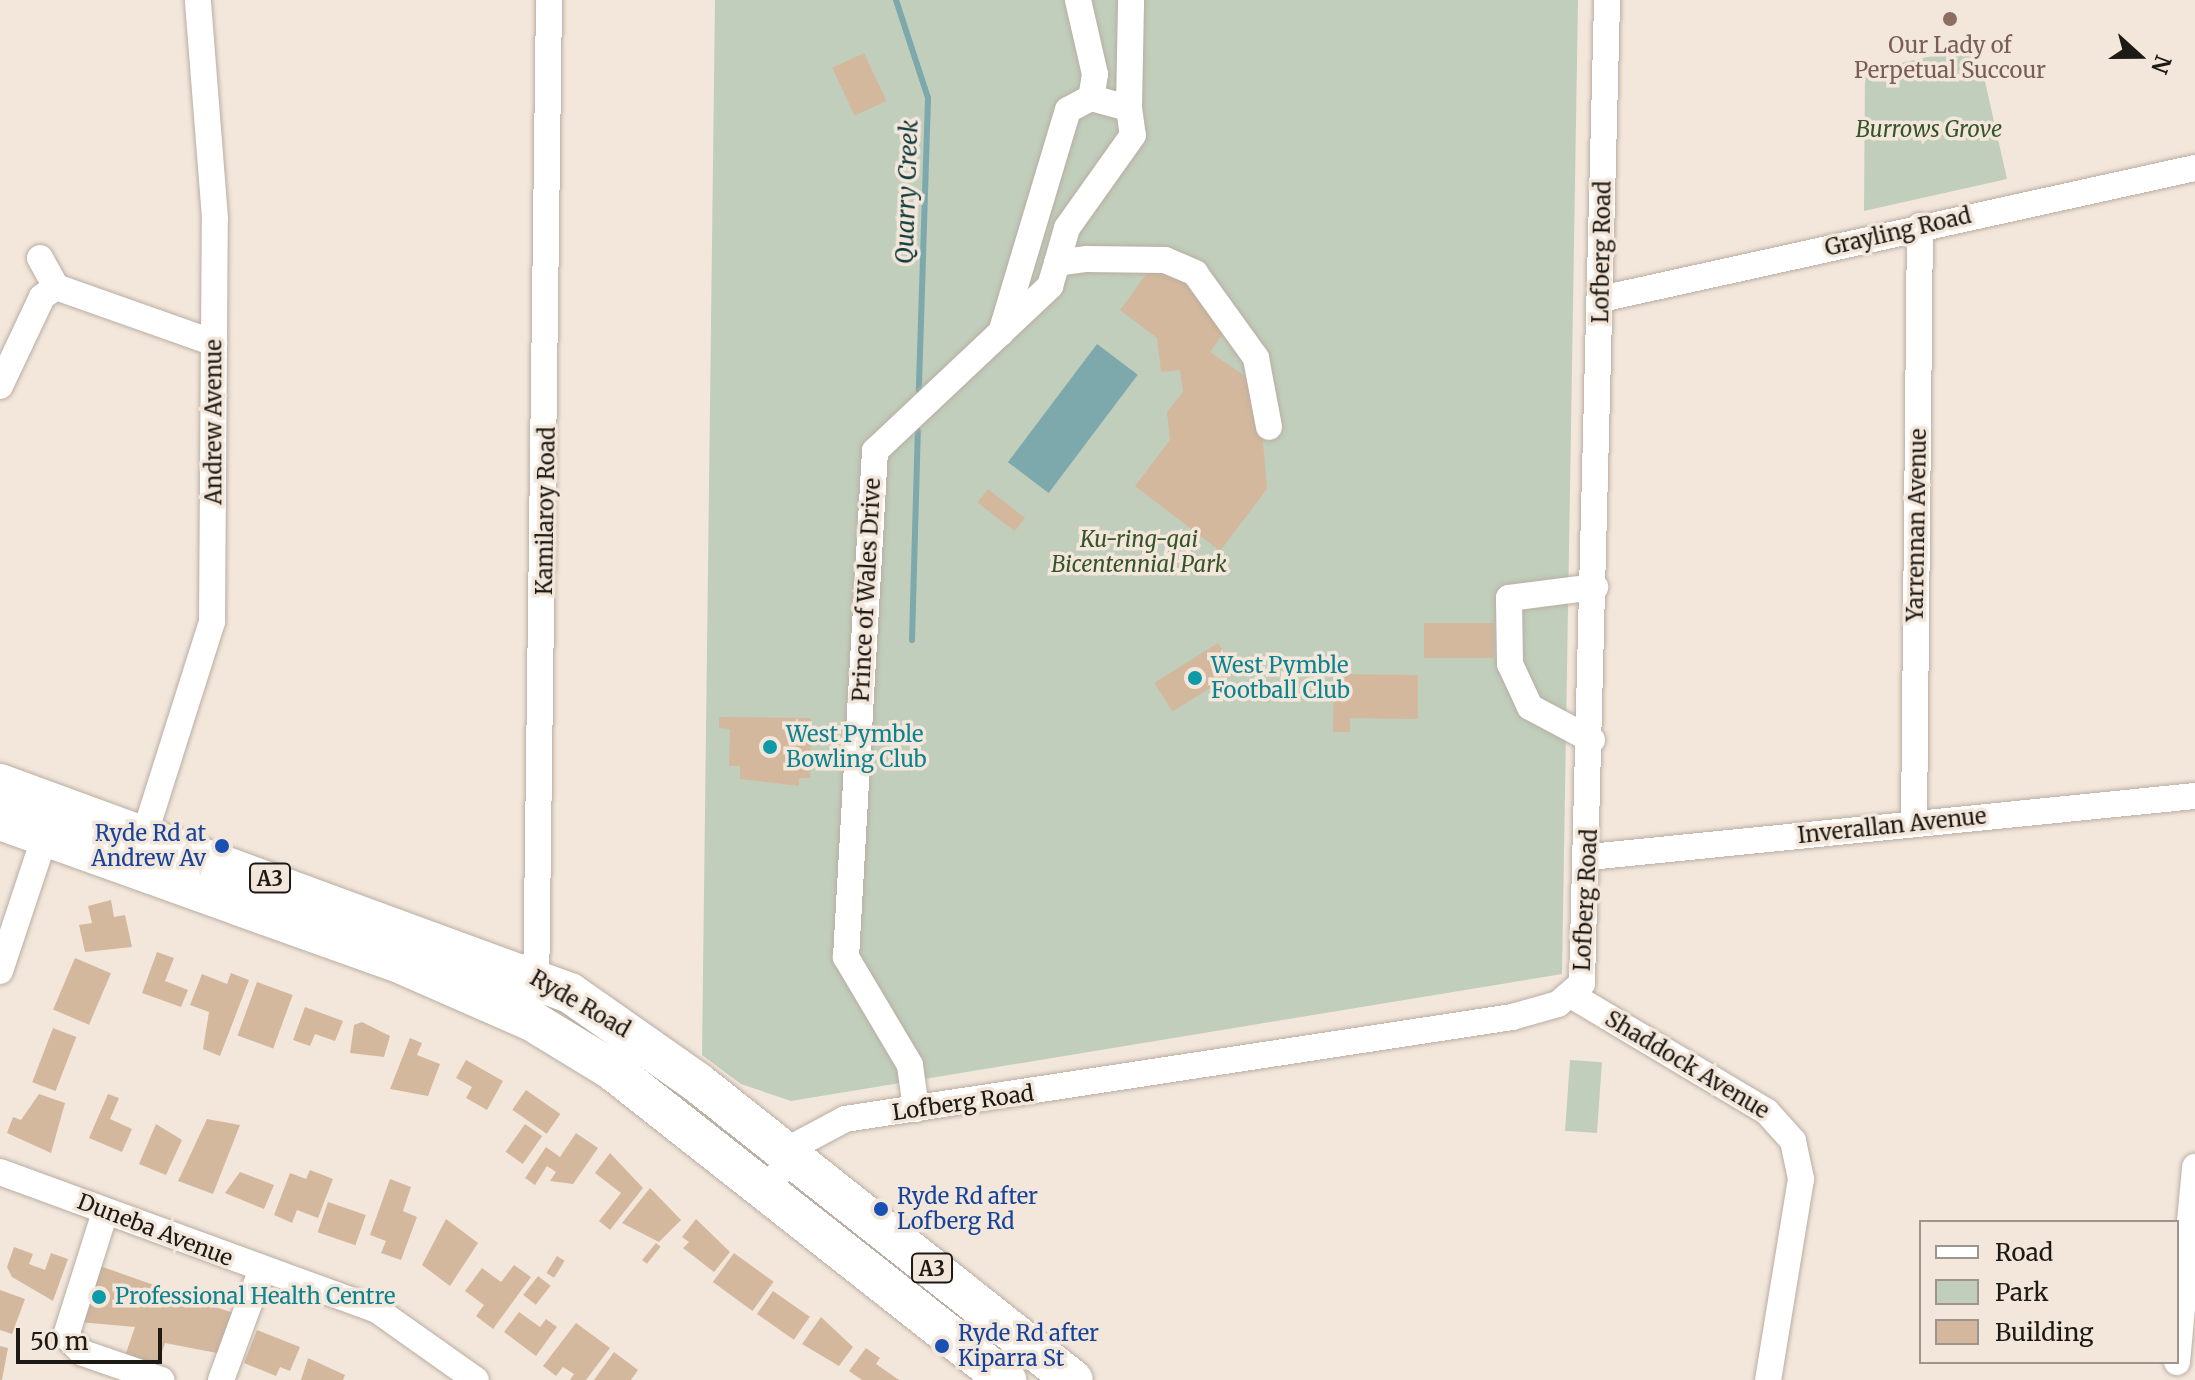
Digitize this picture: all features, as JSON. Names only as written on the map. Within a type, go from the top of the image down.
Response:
[{"type":"highway","name":"Ryde Road","points":[[0,784],[145,833],[538,976],[629,1031],[1073,1380]]},
{"type":"highway","name":"Ryde Road","points":[[0,820],[383,956],[532,1021],[611,1069],[1006,1380]]},
{"type":"street","name":"Andrew Avenue","points":[[145,833],[210,644],[215,218],[198,0]]},
{"type":"street","name":"Kamilaroy Road","points":[[532,1021],[538,976],[549,0]]},
{"type":"street","points":[[1078,0],[1095,74],[1091,98]]},
{"type":"street","name":"Prince of Wales Drive","points":[[916,1109],[910,1065],[846,957],[875,451],[1050,286],[1067,228],[1133,135],[1129,108],[1131,0]]},
{"type":"street","name":"Lofberg Road","points":[[766,1190],[791,1157],[831,1123],[1512,1017],[1571,995],[1587,959],[1607,0]]},
{"type":"street","points":[[1001,333],[1068,110],[1091,98],[1129,108]]},
{"type":"street","name":"Grayling Road","points":[[1601,299],[1920,226],[2195,168]]},
{"type":"street","name":"Yarrennan Avenue","points":[[1914,824],[1920,226]]},
{"type":"street","points":[[40,258],[56,287],[214,343]]},
{"type":"street","points":[[1057,263],[1165,260],[1195,273],[1256,358],[1269,427]]},
{"type":"street","points":[[0,386],[42,297],[56,287]]},
{"type":"street","points":[[1592,740],[1530,707],[1510,664],[1509,598],[1595,587]]},
{"type":"street","name":"Inverallan Avenue","points":[[1590,857],[2195,796]]},
{"type":"street","points":[[0,971],[45,836]]},
{"type":"street","name":"Shaddock Avenue","points":[[1571,995],[1767,1112],[1793,1141],[1801,1179],[1768,1380]]},
{"type":"street","points":[[2175,1380],[2182,1355],[2195,1167]]},
{"type":"street","name":"Duneba Avenue","points":[[0,1172],[261,1271],[377,1310],[476,1380]]},
{"type":"street","points":[[105,1212],[66,1336],[83,1353],[161,1380]]},
{"type":"street","points":[[221,1380],[261,1271]]},
{"type":"green space","name":"Ku-ring-gai Bicentennial Park","points":[[715,0],[1578,0],[1562,974],[791,1101],[741,1084],[702,1055]]},
{"type":"green space","name":"Burrows Grove","points":[[1977,46],[2007,179],[1864,211],[1865,71]]},
{"type":"green space","points":[[1570,1060],[1602,1062],[1597,1133],[1565,1131]]},
{"type":"water","points":[[1097,344],[1138,375],[1049,493],[1008,462]]},
{"type":"building","points":[[864,53],[886,101],[855,116],[832,68]]},
{"type":"building","points":[[1156,261],[1217,307],[1224,332],[1210,352],[1258,385],[1267,489],[1220,551],[1135,486],[1170,440],[1167,412],[1183,392],[1180,370],[1161,372],[1157,338],[1120,310]]},
{"type":"building","points":[[988,489],[1025,518],[1015,531],[978,502]]},
{"type":"building","points":[[1424,623],[1494,623],[1494,658],[1424,658]]},
{"type":"building","name":"West Pymble Football Club","points":[[1218,643],[1236,672],[1172,712],[1154,683]]},
{"type":"building","points":[[1334,674],[1418,675],[1418,719],[1350,718],[1350,732],[1333,732]]},
{"type":"building","name":"West Pymble Bowling Club","points":[[719,717],[811,718],[810,778],[799,778],[799,786],[740,779],[740,766],[729,766],[730,729],[719,728]]},
{"type":"building","points":[[111,900],[114,917],[125,915],[132,947],[85,952],[79,925],[92,923],[88,906]]},
{"type":"building","points":[[157,952],[174,958],[165,981],[188,990],[181,1007],[142,993]]},
{"type":"building","points":[[75,958],[111,973],[89,1025],[53,1010]]},
{"type":"building","points":[[231,973],[249,980],[220,1056],[203,1049],[209,1012],[190,1005],[202,974],[227,984]]},
{"type":"building","points":[[257,982],[293,995],[273,1049],[238,1036]]},
{"type":"building","points":[[305,1007],[343,1021],[335,1041],[315,1034],[310,1046],[293,1040]]},
{"type":"building","points":[[362,1022],[390,1036],[384,1057],[350,1053],[354,1025]]},
{"type":"building","points":[[53,1028],[76,1037],[56,1091],[32,1082]]},
{"type":"building","points":[[410,1038],[422,1043],[417,1055],[440,1064],[428,1096],[390,1089]]},
{"type":"building","points":[[466,1060],[503,1081],[487,1110],[466,1098],[472,1087],[456,1078]]},
{"type":"building","points":[[526,1090],[560,1114],[547,1134],[512,1110]]},
{"type":"building","points":[[39,1094],[65,1103],[51,1153],[7,1133],[13,1117],[21,1120]]},
{"type":"building","points":[[108,1094],[119,1098],[110,1119],[132,1129],[122,1152],[89,1138]]},
{"type":"building","points":[[207,1119],[240,1125],[213,1194],[178,1181]]},
{"type":"building","points":[[156,1124],[182,1140],[166,1175],[139,1164]]},
{"type":"building","points":[[525,1124],[542,1136],[523,1164],[505,1152]]},
{"type":"building","points":[[576,1133],[598,1148],[573,1184],[550,1181],[556,1172],[547,1166],[535,1185],[525,1178],[546,1147],[560,1157]]},
{"type":"building","points":[[610,1153],[643,1188],[610,1230],[599,1221],[621,1193],[595,1173]]},
{"type":"building","points":[[310,1170],[333,1179],[318,1218],[297,1210],[292,1223],[274,1215],[290,1173],[306,1179]]},
{"type":"building","points":[[240,1172],[274,1185],[264,1209],[225,1193]]},
{"type":"building","points":[[390,1179],[411,1187],[403,1211],[417,1217],[401,1260],[381,1253],[386,1241],[370,1235]]},
{"type":"building","points":[[650,1188],[681,1220],[659,1242],[622,1223]]},
{"type":"building","points":[[328,1202],[366,1215],[355,1245],[318,1232]]},
{"type":"building","points":[[446,1219],[478,1243],[450,1286],[422,1265]]},
{"type":"building","points":[[696,1219],[730,1252],[714,1272],[683,1248],[689,1242],[682,1237]]},
{"type":"building","points":[[656,1243],[661,1247],[647,1264],[642,1260]]},
{"type":"building","points":[[14,1247],[33,1254],[29,1264],[45,1270],[51,1253],[68,1259],[53,1301],[12,1277],[7,1267]]},
{"type":"building","points":[[734,1253],[774,1282],[752,1311],[713,1282]]},
{"type":"building","points":[[557,1256],[565,1261],[554,1278],[546,1273]]},
{"type":"building","points":[[514,1265],[531,1277],[493,1329],[476,1316],[484,1305],[465,1291],[482,1268],[501,1282]]},
{"type":"building","points":[[100,1266],[236,1314],[222,1354],[165,1343],[157,1367],[125,1356],[135,1327],[79,1322]]},
{"type":"building","points":[[538,1276],[551,1286],[536,1305],[523,1295]]},
{"type":"building","points":[[0,1290],[25,1299],[12,1334],[0,1330]]},
{"type":"building","points":[[773,1291],[810,1317],[794,1340],[757,1314]]},
{"type":"building","points":[[519,1312],[540,1327],[546,1319],[557,1327],[536,1356],[504,1332]]},
{"type":"building","points":[[821,1317],[853,1347],[839,1366],[802,1344]]},
{"type":"building","points":[[576,1323],[610,1348],[586,1380],[570,1380],[574,1374],[563,1367],[556,1376],[543,1366]]},
{"type":"building","points":[[257,1330],[300,1347],[290,1371],[280,1367],[276,1376],[244,1363]]},
{"type":"building","points":[[0,1346],[8,1348],[2,1380],[0,1380]]},
{"type":"building","points":[[866,1348],[880,1358],[876,1364],[899,1380],[862,1380],[849,1371]]},
{"type":"building","points":[[614,1352],[638,1370],[631,1380],[594,1380]]},
{"type":"building","points":[[308,1358],[345,1375],[343,1380],[301,1380]]},
{"type":"waterway","name":"Quarry Creek","points":[[896,0],[928,98],[919,390]]},
{"type":"waterway","name":"Quarry Creek","points":[[912,640],[918,431]]},
{"type":"place","name":"Our Lady of Perpetual Succour","points":[[1950,19]]},
{"type":"place","name":"West Pymble Football Club","points":[[1195,678]]},
{"type":"place","name":"West Pymble Bowling Club","points":[[770,747]]},
{"type":"place","name":"Ryde Rd at Andrew Av","points":[[222,846]]},
{"type":"place","name":"Ryde Rd after Lofberg Rd","points":[[881,1209]]},
{"type":"place","name":"Professional Health Centre","points":[[99,1297]]},
{"type":"place","name":"Ryde Rd after Kiparra St","points":[[942,1346]]}]
